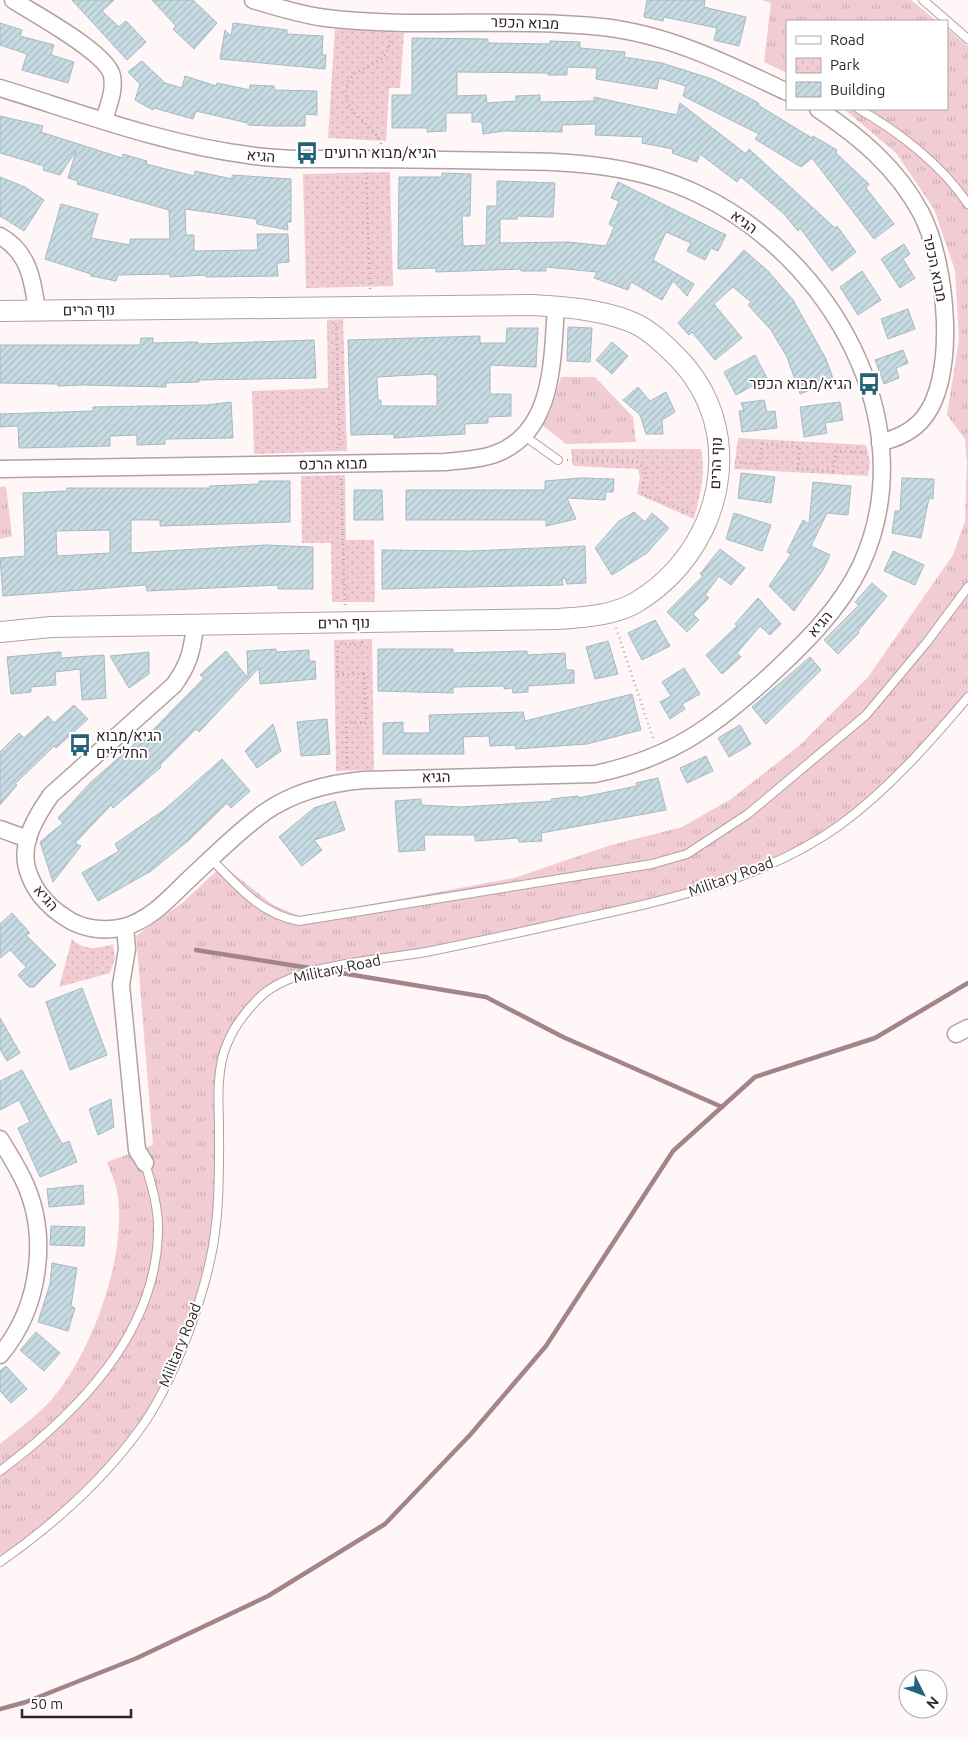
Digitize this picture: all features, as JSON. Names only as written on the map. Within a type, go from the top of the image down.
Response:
[{"type":"street","points":[[13,0],[100,58],[112,74],[113,90],[104,120]]},
{"type":"street","name":"מבוא הכפר","points":[[253,0],[324,18],[390,22],[506,22],[604,27],[640,34],[679,46],[724,62],[786,92]]},
{"type":"street","name":"הגיא","points":[[0,88],[149,135],[249,156],[299,159],[546,161],[592,164],[660,179],[725,208],[757,231],[788,259],[819,293],[840,324],[856,353],[875,406],[881,447],[879,499],[870,540],[860,566],[847,590],[794,654],[737,705],[688,740],[659,756],[628,767],[595,774],[396,778],[347,782],[309,790],[266,811],[160,906],[146,916],[125,927],[106,930],[84,927],[52,908],[31,880],[26,864],[28,839],[38,813],[51,795],[174,685],[184,671],[192,654],[195,625]]},
{"type":"street","name":"מבוא הכפר","points":[[820,110],[854,132],[880,156],[901,182],[921,214],[934,248],[943,291],[946,330],[942,368],[933,402],[921,420],[904,435],[881,447]]},
{"type":"street","points":[[0,236],[20,253],[29,267],[37,311]]},
{"type":"street","name":"נוף הרים","points":[[0,311],[370,307],[576,308],[630,321],[653,335],[690,370],[716,421],[719,461],[717,482],[708,519],[704,529],[679,568],[634,603],[611,612],[590,617],[51,627],[0,632]]},
{"type":"street","name":"מבוא הרכס","points":[[0,469],[445,462],[495,454],[514,443],[523,435],[540,411],[548,390],[556,307]]},
{"type":"street","points":[[0,829],[28,839]]},
{"type":"street","points":[[125,927],[127,949],[121,985],[138,1150],[145,1163]]},
{"type":"street","points":[[0,1139],[23,1180],[33,1207],[37,1235],[37,1268],[33,1294],[14,1339],[0,1355]]},
{"type":"lane","points":[[923,0],[946,20]]},
{"type":"lane","points":[[948,22],[968,39]]},
{"type":"lane","points":[[860,110],[909,144],[941,171],[968,204]]},
{"type":"lane","points":[[523,435],[558,460]]},
{"type":"lane","points":[[211,859],[256,903],[284,918],[299,920],[652,864],[687,854],[748,814],[866,715],[927,642],[968,587]]},
{"type":"lane","name":"Military Road","points":[[0,1562],[66,1509],[112,1465],[140,1430],[169,1378],[195,1312],[208,1270],[216,1227],[219,1186],[218,1088],[226,1045],[243,1015],[263,994],[281,981],[325,969],[427,952],[662,901],[741,876],[797,852],[837,827],[875,797],[931,741],[968,697]]},
{"type":"lane","points":[[0,1471],[54,1426],[97,1381],[116,1356],[133,1326],[151,1273],[158,1234],[155,1197],[145,1163]]},
{"type":"path","points":[[386,160],[379,138],[354,113],[347,101],[347,86],[352,76],[384,58],[390,45],[390,22]]},
{"type":"path","points":[[365,159],[370,307]]},
{"type":"path","points":[[719,461],[759,465],[762,444],[800,447],[798,469],[833,471],[836,451],[881,447]]},
{"type":"path","points":[[558,460],[636,461],[646,470],[642,494],[708,519]]},
{"type":"path","points":[[611,612],[659,756]]},
{"type":"path","points":[[347,782],[346,722],[366,723],[364,674],[337,675],[338,644],[362,645],[362,622]]},
{"type":"green space","points":[[762,0],[911,0],[936,20],[786,20],[786,73],[764,62],[771,3]]},
{"type":"green space","points":[[335,29],[404,33],[400,88],[389,88],[386,141],[328,138]]},
{"type":"green space","points":[[948,30],[968,46],[968,691],[922,745],[872,795],[835,824],[775,858],[710,883],[643,901],[502,933],[316,966],[275,981],[260,992],[233,1023],[220,1053],[215,1090],[213,1226],[203,1277],[175,1358],[163,1384],[137,1429],[109,1464],[74,1499],[0,1558],[0,1444],[46,1405],[67,1379],[81,1355],[104,1301],[112,1272],[119,1216],[117,1191],[107,1162],[153,1145],[136,936],[182,903],[223,865],[273,905],[302,917],[514,878],[611,845],[682,827],[731,799],[799,746],[868,677],[953,555],[965,521],[967,462],[965,439],[947,415],[959,339],[955,270],[934,209],[896,153],[845,110],[948,110]]},
{"type":"green space","points":[[390,172],[393,286],[306,288],[303,174]]},
{"type":"green space","points":[[343,319],[347,451],[254,454],[252,391],[328,388],[327,320]]},
{"type":"green space","points":[[561,377],[595,377],[633,417],[636,442],[566,444],[541,424],[550,413]]},
{"type":"green space","points":[[738,438],[866,445],[870,461],[868,476],[734,469]]},
{"type":"green space","points":[[571,449],[701,449],[703,476],[694,519],[637,494],[640,477],[638,469],[573,466]]},
{"type":"green space","points":[[345,475],[346,540],[374,540],[375,602],[332,602],[331,543],[302,543],[301,476]]},
{"type":"green space","points":[[6,486],[12,536],[0,539],[0,487]]},
{"type":"green space","points":[[372,639],[374,770],[336,771],[334,640]]},
{"type":"green space","points":[[72,939],[82,946],[91,948],[113,944],[115,958],[110,973],[59,987]]},
{"type":"building","points":[[72,0],[114,0],[102,11],[119,27],[126,21],[146,42],[127,60]]},
{"type":"building","points":[[152,0],[193,0],[217,23],[194,49],[173,29],[176,26]]},
{"type":"building","points":[[647,0],[705,0],[704,7],[746,17],[739,46],[714,40],[717,28],[664,17],[663,21],[644,17]]},
{"type":"building","points":[[0,23],[22,30],[20,36],[54,45],[51,55],[74,62],[68,83],[22,70],[27,54],[0,45]]},
{"type":"building","points":[[233,23],[287,30],[287,34],[323,36],[322,55],[326,55],[325,69],[220,59],[225,30],[231,36]]},
{"type":"building","points":[[412,38],[488,39],[488,43],[550,44],[550,41],[580,42],[580,48],[625,52],[624,57],[662,63],[712,79],[759,103],[758,105],[812,138],[813,136],[837,150],[836,153],[869,184],[866,188],[894,224],[874,239],[812,158],[801,167],[755,139],[759,134],[683,96],[686,86],[659,78],[657,89],[596,79],[597,68],[567,67],[567,75],[457,72],[457,96],[486,95],[487,103],[516,101],[516,96],[540,95],[540,102],[594,101],[594,97],[677,115],[680,103],[746,154],[749,149],[835,228],[837,226],[856,252],[832,271],[800,228],[798,231],[784,214],[741,177],[737,182],[700,154],[697,162],[672,153],[673,149],[642,143],[643,137],[595,135],[596,124],[562,125],[562,132],[504,131],[483,134],[482,122],[472,122],[472,113],[446,113],[446,131],[427,132],[427,128],[392,128],[392,95],[412,95]]},
{"type":"building","points":[[142,61],[165,83],[182,88],[185,76],[216,86],[217,83],[250,90],[250,85],[274,86],[274,90],[317,91],[317,115],[305,114],[305,126],[272,126],[248,125],[248,123],[196,111],[193,119],[154,108],[153,110],[135,100],[140,84],[128,72]]},
{"type":"building","points":[[0,116],[43,126],[41,132],[122,158],[123,154],[147,161],[146,164],[194,176],[195,171],[232,179],[232,175],[291,179],[291,222],[287,222],[288,230],[257,224],[256,219],[185,209],[186,235],[194,235],[194,251],[258,250],[257,234],[288,234],[289,262],[277,263],[278,276],[206,277],[206,275],[170,277],[170,274],[118,275],[116,281],[91,276],[91,274],[45,259],[61,204],[98,214],[91,238],[130,245],[130,239],[170,239],[169,210],[77,184],[78,181],[68,178],[76,151],[60,175],[43,170],[44,166],[0,153]]},
{"type":"building","points":[[442,173],[471,174],[470,216],[462,216],[463,246],[486,245],[487,206],[497,206],[497,181],[555,183],[553,217],[517,216],[517,219],[500,219],[500,243],[568,242],[606,246],[614,227],[609,224],[619,201],[611,198],[618,182],[726,235],[718,251],[711,248],[705,260],[687,251],[691,243],[666,232],[653,260],[694,284],[687,296],[673,281],[662,300],[631,282],[628,290],[594,278],[597,272],[546,267],[546,271],[521,271],[521,269],[436,272],[436,268],[398,269],[399,177],[442,177]]},
{"type":"building","points":[[0,177],[25,187],[44,200],[24,231],[0,216]]},
{"type":"building","points":[[904,244],[910,254],[903,259],[915,278],[900,288],[881,259]]},
{"type":"building","points":[[744,250],[768,271],[793,300],[826,359],[834,381],[800,394],[787,357],[771,330],[748,305],[751,302],[733,287],[714,304],[742,338],[715,360],[692,332],[689,335],[678,323]]},
{"type":"building","points":[[862,271],[881,300],[858,315],[840,287]]},
{"type":"building","points":[[908,309],[915,329],[888,339],[881,319]]},
{"type":"building","points":[[568,327],[592,328],[590,362],[567,361]]},
{"type":"building","points":[[507,328],[538,328],[536,367],[490,365],[490,394],[511,394],[511,416],[488,417],[488,423],[465,424],[465,434],[394,438],[394,434],[351,435],[348,340],[480,336],[480,343],[506,343]],"holes":[[[432,374],[437,376],[437,406],[381,406],[381,400],[378,400],[377,377]]]},
{"type":"building","points":[[141,338],[153,338],[153,343],[198,342],[198,344],[314,340],[316,378],[199,380],[199,382],[166,383],[166,387],[58,386],[58,384],[0,383],[0,345],[140,345]]},
{"type":"building","points":[[612,342],[628,356],[612,374],[596,360]]},
{"type":"building","points":[[903,350],[908,363],[896,368],[899,378],[884,384],[875,360]]},
{"type":"building","points":[[755,355],[767,378],[736,395],[724,372]]},
{"type":"building","points":[[638,387],[650,401],[666,392],[675,412],[662,420],[663,434],[646,434],[640,415],[623,400]]},
{"type":"building","points":[[764,400],[767,412],[775,411],[777,428],[742,432],[739,411],[744,410],[741,403]]},
{"type":"building","points":[[231,402],[233,438],[165,439],[165,444],[137,445],[137,435],[110,436],[110,446],[19,448],[18,426],[0,427],[0,414],[93,411],[93,407],[207,405]]},
{"type":"building","points":[[840,402],[843,420],[825,423],[827,433],[804,437],[800,407]]},
{"type":"building","points":[[741,473],[775,477],[771,503],[738,498]]},
{"type":"building","points":[[580,478],[614,479],[613,492],[606,492],[605,500],[567,498],[576,519],[546,526],[546,520],[406,520],[406,490],[545,490],[545,481]]},
{"type":"building","points":[[902,478],[934,479],[933,499],[929,498],[921,538],[892,533],[895,511],[900,511]]},
{"type":"building","points":[[259,481],[290,481],[290,522],[160,526],[160,520],[131,520],[131,553],[266,545],[313,547],[313,589],[278,589],[278,585],[147,591],[146,585],[3,596],[0,558],[25,556],[23,493],[67,491],[67,488],[210,488],[210,486],[259,484]],"holes":[[[110,530],[110,553],[57,556],[56,531]]]},
{"type":"building","points":[[813,482],[851,486],[848,515],[827,513],[811,546],[830,555],[823,570],[794,611],[769,586],[791,554],[787,552],[803,520],[809,524]]},
{"type":"building","points":[[354,490],[382,490],[383,520],[354,520]]},
{"type":"building","points":[[634,512],[645,522],[652,513],[669,528],[647,553],[612,575],[595,548],[619,521]]},
{"type":"building","points":[[734,513],[771,525],[762,551],[726,539]]},
{"type":"building","points":[[585,546],[586,583],[567,584],[565,578],[562,579],[563,585],[382,589],[382,550],[471,551]]},
{"type":"building","points":[[720,549],[745,568],[731,585],[719,576],[705,595],[709,598],[693,614],[699,620],[687,632],[667,612],[703,576],[700,574]]},
{"type":"building","points":[[893,551],[924,565],[915,585],[884,571]]},
{"type":"building","points":[[872,583],[887,596],[858,631],[859,633],[838,654],[824,640],[859,605],[855,602]]},
{"type":"building","points":[[758,598],[781,624],[770,635],[760,626],[737,653],[741,657],[722,674],[706,655],[737,626],[735,624]]},
{"type":"building","points":[[655,620],[670,646],[642,660],[628,633]]},
{"type":"building","points":[[608,641],[618,674],[595,679],[586,647]]},
{"type":"building","points":[[276,649],[276,652],[309,650],[309,661],[315,661],[316,679],[260,684],[259,668],[199,732],[196,729],[160,765],[161,767],[113,808],[111,805],[75,843],[81,846],[53,882],[40,842],[63,823],[58,818],[90,783],[139,740],[141,742],[204,678],[200,675],[226,651],[248,678],[247,651]]},
{"type":"building","points":[[378,649],[453,649],[453,653],[527,651],[527,655],[565,653],[566,670],[574,670],[574,683],[528,686],[528,692],[513,693],[512,688],[504,689],[504,686],[453,687],[453,693],[378,691]]},
{"type":"building","points":[[61,652],[61,658],[104,655],[106,698],[82,700],[80,669],[55,672],[56,685],[31,687],[31,692],[11,694],[7,657]]},
{"type":"building","points":[[149,652],[149,674],[129,688],[110,656]]},
{"type":"building","points":[[810,657],[821,670],[766,724],[752,707]]},
{"type":"building","points":[[684,668],[700,694],[682,704],[685,709],[670,719],[660,702],[671,696],[662,682]]},
{"type":"building","points":[[632,694],[641,730],[587,744],[516,749],[515,745],[490,746],[489,736],[463,737],[464,754],[383,754],[383,723],[403,722],[403,733],[430,733],[429,715],[523,712],[525,721]]},
{"type":"building","points":[[74,705],[88,719],[56,748],[54,746],[15,784],[17,785],[0,805],[0,752],[19,733],[24,738],[48,716],[54,723]]},
{"type":"building","points":[[327,719],[330,754],[301,756],[297,722]]},
{"type":"building","points":[[273,724],[281,751],[257,768],[245,751]]},
{"type":"building","points":[[740,725],[751,744],[729,757],[718,738]]},
{"type":"building","points":[[706,756],[713,771],[687,783],[680,768]]},
{"type":"building","points":[[222,759],[250,791],[231,808],[227,803],[189,840],[151,871],[98,901],[82,873],[119,851],[115,844],[164,810]]},
{"type":"building","points":[[658,778],[666,810],[541,833],[542,841],[519,842],[518,838],[475,841],[475,835],[424,835],[425,850],[399,852],[395,801],[421,799],[421,805],[461,807],[552,801],[551,799],[578,796],[578,798],[637,786],[636,783]]},
{"type":"building","points":[[335,801],[345,830],[314,840],[322,850],[302,866],[279,837],[314,808]]},
{"type":"building","points":[[12,913],[30,933],[26,935],[56,965],[34,987],[29,987],[18,975],[26,967],[10,950],[0,958],[0,924]]},
{"type":"building","points":[[82,988],[107,1055],[70,1070],[46,1002]]},
{"type":"building","points":[[0,1018],[20,1053],[7,1061],[0,1049]]},
{"type":"building","points":[[22,1070],[62,1144],[69,1141],[77,1162],[40,1177],[18,1128],[30,1122],[19,1100],[0,1110],[0,1081]]},
{"type":"building","points":[[111,1099],[114,1127],[98,1135],[89,1109]]},
{"type":"building","points":[[83,1185],[84,1204],[49,1207],[47,1189]]},
{"type":"building","points":[[51,1226],[85,1227],[84,1246],[50,1245]]},
{"type":"building","points":[[52,1263],[77,1268],[71,1306],[75,1308],[68,1331],[38,1322],[50,1284]]},
{"type":"building","points":[[36,1332],[60,1353],[44,1371],[20,1350]]},
{"type":"building","points":[[6,1366],[27,1389],[11,1403],[0,1391],[0,1371]]},
{"type":"waterway","points":[[196,950],[316,969]]},
{"type":"waterway","points":[[323,970],[486,997],[563,1037],[722,1107]]},
{"type":"waterway","points":[[0,1709],[26,1702],[137,1658],[268,1596],[385,1524],[470,1435],[546,1346],[673,1151],[755,1077],[875,1038],[968,983]]},
{"type":"place","name":"הגיא/מבוא הרועים","points":[[307,153]]},
{"type":"place","name":"הגיא/מבוא הכפר","points":[[869,384]]},
{"type":"place","name":"הגיא/מבוא החלילים","points":[[80,745]]}]
